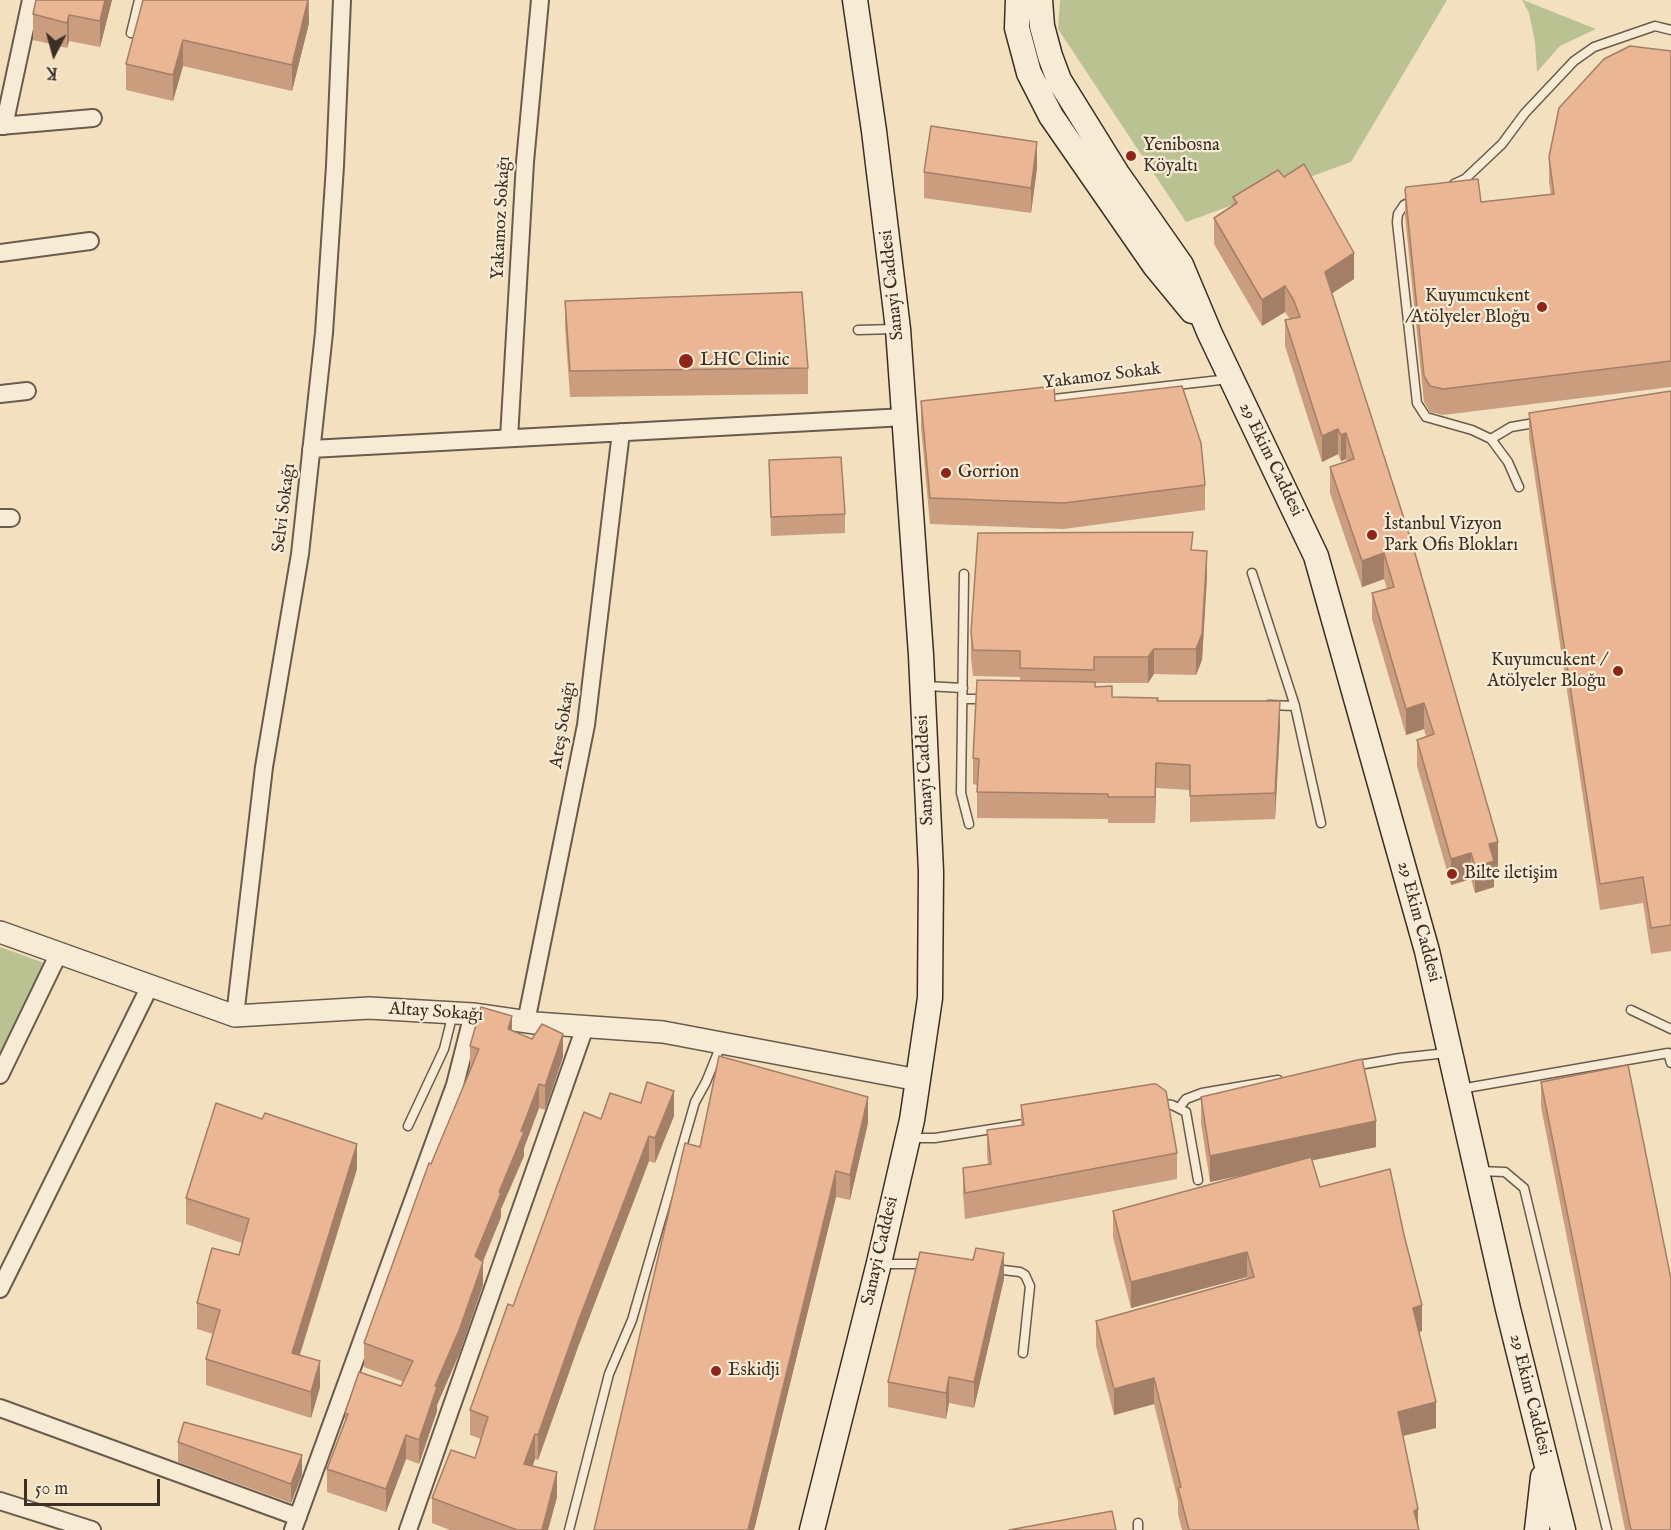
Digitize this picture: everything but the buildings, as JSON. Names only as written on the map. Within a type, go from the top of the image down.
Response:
[{"type":"main road","name":"Sanayi Caddesi","points":[[812,1530],[908,1137],[930,998],[931,872],[910,416],[855,0]]},
{"type":"main road","points":[[1006,0],[1017,28]]},
{"type":"main road","name":"29 Ekim Caddesi","points":[[1018,0],[1017,28],[1029,74],[1051,116],[1155,266],[1210,334]]},
{"type":"main road","name":"29 Ekim Caddesi","points":[[1041,0],[1042,26],[1059,80],[1118,176],[1181,266],[1210,334],[1316,556],[1418,917],[1478,1170],[1508,1309],[1563,1530]]},
{"type":"main road","points":[[1537,1530],[1545,1456]]},
{"type":"street","points":[[31,0],[2,126],[93,118]]},
{"type":"street","name":"Selvi Sokağı","points":[[235,1016],[264,767],[300,554],[312,448],[326,310],[342,0]]},
{"type":"street","name":"Yakamoz Sokağı","points":[[509,438],[525,162],[540,0]]},
{"type":"street","points":[[0,253],[90,241]]},
{"type":"street","points":[[0,394],[27,391]]},
{"type":"street","points":[[312,448],[910,416]]},
{"type":"street","name":"Ateş Sokağı","points":[[526,1022],[586,725],[621,432]]},
{"type":"street","name":"Altay Sokağı","points":[[0,932],[235,1016],[369,1008],[463,1013],[526,1022],[663,1032],[918,1080]]},
{"type":"street","points":[[0,1075],[59,953]]},
{"type":"street","points":[[0,1289],[150,986]]},
{"type":"street","points":[[0,1408],[296,1524],[451,1095],[463,1013]]},
{"type":"street","points":[[408,1530],[585,1027]]},
{"type":"street","points":[[0,1501],[92,1530]]},
{"type":"lane","points":[[130,33],[140,0]]},
{"type":"lane","points":[[1444,187],[1465,179],[1502,144],[1525,113],[1574,61],[1594,47],[1655,27],[1671,30]]},
{"type":"lane","points":[[1424,195],[1404,205],[1398,214],[1397,222],[1417,404],[1426,417],[1472,430],[1491,439],[1508,462],[1519,486]]},
{"type":"lane","points":[[858,330],[898,329]]},
{"type":"lane","name":"Yakamoz Sokak","points":[[1033,402],[1232,379]]},
{"type":"lane","points":[[1491,439],[1511,427],[1545,422]]},
{"type":"lane","points":[[1252,573],[1295,706],[1321,823]]},
{"type":"lane","points":[[964,574],[961,793],[969,824]]},
{"type":"lane","points":[[922,686],[963,688]]},
{"type":"lane","points":[[962,699],[998,699]]},
{"type":"lane","points":[[1260,705],[1295,706]]},
{"type":"lane","points":[[1631,1010],[1671,1029]]},
{"type":"lane","points":[[408,1126],[463,1013]]},
{"type":"lane","points":[[569,1530],[609,1374],[632,1320],[695,1102],[706,1082],[722,1042]]},
{"type":"lane","points":[[1342,1068],[1400,1058],[1450,1053]]},
{"type":"lane","points":[[1459,1089],[1668,1053],[1671,1063]]},
{"type":"lane","points":[[1179,1108],[1186,1099],[1202,1093],[1284,1078]]},
{"type":"lane","points":[[1152,1103],[1162,1103],[1186,1112],[1198,1180]]},
{"type":"lane","points":[[908,1137],[935,1138],[1038,1121]]},
{"type":"lane","points":[[1478,1170],[1505,1172],[1524,1188],[1607,1530]]},
{"type":"lane","points":[[879,1263],[937,1264]]},
{"type":"lane","points":[[988,1268],[1020,1272],[1028,1281],[1030,1292],[1023,1353]]},
{"type":"green space","points":[[1060,0],[1447,0],[1351,162],[1186,222],[1058,29]]},
{"type":"green space","points":[[1522,0],[1596,29],[1560,46],[1537,72],[1535,42],[1529,13]]},
{"type":"green space","points":[[0,947],[47,964],[0,1058]]},
{"type":"place","name":"Yenibosna Köyaltı","points":[[1131,156]]},
{"type":"place","name":"Kuyumcukent /Atölyeler Bloğu","points":[[1542,307]]},
{"type":"place","name":"LHC Clinic","points":[[686,361]]},
{"type":"place","name":"Gorrion","points":[[946,473]]},
{"type":"place","name":"İstanbul Vizyon Park Ofis Blokları","points":[[1372,535]]},
{"type":"place","name":"Kuyumcukent / Atölyeler Bloğu","points":[[1618,671]]},
{"type":"place","name":"Bilte iletişim","points":[[1452,874]]},
{"type":"place","name":"Eskidji","points":[[716,1371]]}]
